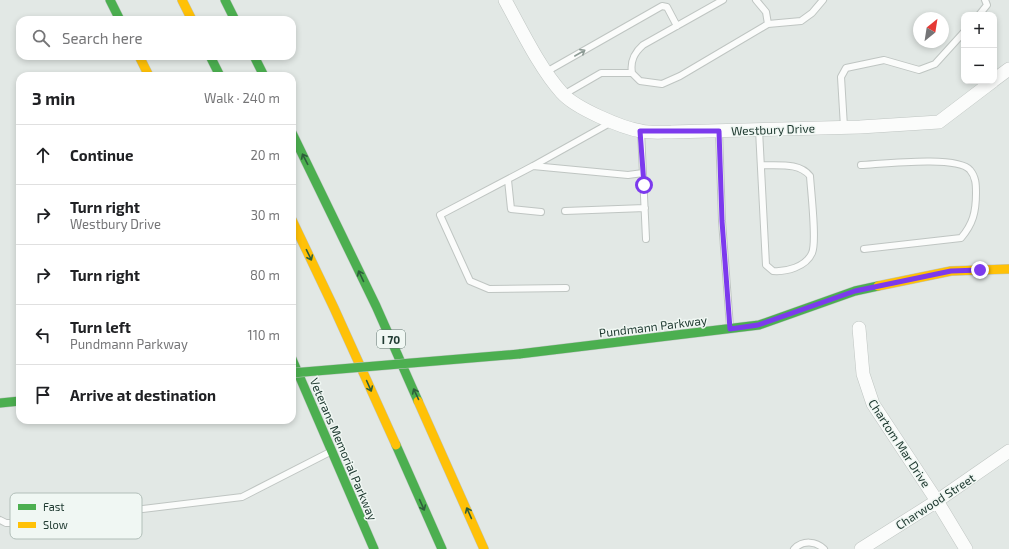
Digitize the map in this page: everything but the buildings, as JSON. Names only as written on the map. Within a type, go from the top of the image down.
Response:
[{"type":"main road","points":[[110,0],[118,16]]},
{"type":"main road","points":[[182,0],[190,16]]},
{"type":"main road","points":[[225,0],[233,16]]},
{"type":"main road","points":[[140,60],[147,72]]},
{"type":"main road","points":[[212,60],[218,72]]},
{"type":"main road","points":[[256,60],[262,72]]},
{"type":"main road","name":"I 70","points":[[296,140],[392,341],[484,549]]},
{"type":"main road","points":[[296,228],[338,316],[442,549]]},
{"type":"main road","name":"Pundmann Parkway","points":[[296,373],[519,354],[758,325],[855,291],[943,272],[1009,269]]},
{"type":"main road","name":"Veterans Memorial Parkway","points":[[296,368],[374,549]]},
{"type":"main road","points":[[0,403],[16,401]]},
{"type":"street","name":"Westbury Drive","points":[[505,0],[546,72],[563,95],[593,114],[611,122],[640,131],[759,130],[939,122],[988,84]]},
{"type":"street","name":"Westbury Drive","points":[[997,77],[1009,69]]},
{"type":"street","name":"Chartom Mar Drive","points":[[859,328],[863,374],[873,404],[937,501],[966,549]]},
{"type":"street","name":"Charwood Street","points":[[861,549],[937,501],[1009,451]]},
{"type":"lane","points":[[723,0],[637,50],[632,63],[632,73],[640,82],[662,84],[680,76],[768,24],[801,21],[812,13],[823,0]]},
{"type":"lane","points":[[756,0],[766,12],[768,24]]},
{"type":"lane","points":[[982,12],[987,5],[985,0]]},
{"type":"lane","points":[[546,72],[662,6],[667,7],[677,26]]},
{"type":"lane","points":[[844,127],[841,77],[846,68],[884,60],[919,70],[934,64],[961,35]]},
{"type":"lane","points":[[563,95],[601,73],[632,73]]},
{"type":"lane","points":[[566,288],[489,289],[470,281],[440,215],[534,166],[611,122]]},
{"type":"lane","points":[[759,130],[766,265],[773,271],[782,272],[805,263],[813,252],[814,240],[810,176],[804,169],[797,167],[761,165]]},
{"type":"lane","points":[[640,131],[646,239]]},
{"type":"lane","points":[[719,131],[722,221],[730,329]]},
{"type":"lane","points":[[861,165],[943,161],[960,164],[970,169],[976,182],[974,219],[969,229],[961,238],[864,249]]},
{"type":"lane","points":[[534,166],[628,175],[643,173]]},
{"type":"lane","points":[[508,180],[512,209],[541,212]]},
{"type":"lane","points":[[565,211],[645,208]]},
{"type":"lane","points":[[142,509],[242,497],[332,452]]},
{"type":"lane","points":[[0,520],[10,523]]},
{"type":"lane","points":[[794,549],[809,542],[819,544],[824,549]]},
{"type":"traffic: fast","points":[[110,0],[118,16]]},
{"type":"traffic: fast","points":[[225,0],[233,16]]},
{"type":"traffic: fast","points":[[212,60],[218,72]]},
{"type":"traffic: fast","points":[[256,60],[262,72]]},
{"type":"traffic: fast","points":[[296,141],[376,306],[418,401]]},
{"type":"traffic: fast","points":[[519,354],[759,325],[855,291],[878,286]]},
{"type":"traffic: fast","points":[[296,373],[519,354]]},
{"type":"traffic: fast","points":[[296,368],[374,549]]},
{"type":"traffic: fast","points":[[0,403],[16,401]]},
{"type":"traffic: fast","points":[[396,445],[442,549]]},
{"type":"traffic: slow","points":[[182,0],[190,16]]},
{"type":"traffic: slow","points":[[141,60],[147,72]]},
{"type":"traffic: slow","points":[[296,228],[396,445]]},
{"type":"traffic: slow","points":[[878,286],[951,271],[1009,269]]},
{"type":"traffic: slow","points":[[418,401],[484,549]]},
{"type":"route","points":[[644,185],[640,131],[719,131],[722,221],[730,329],[758,325],[775,320],[855,291],[951,271],[980,270]]}]
